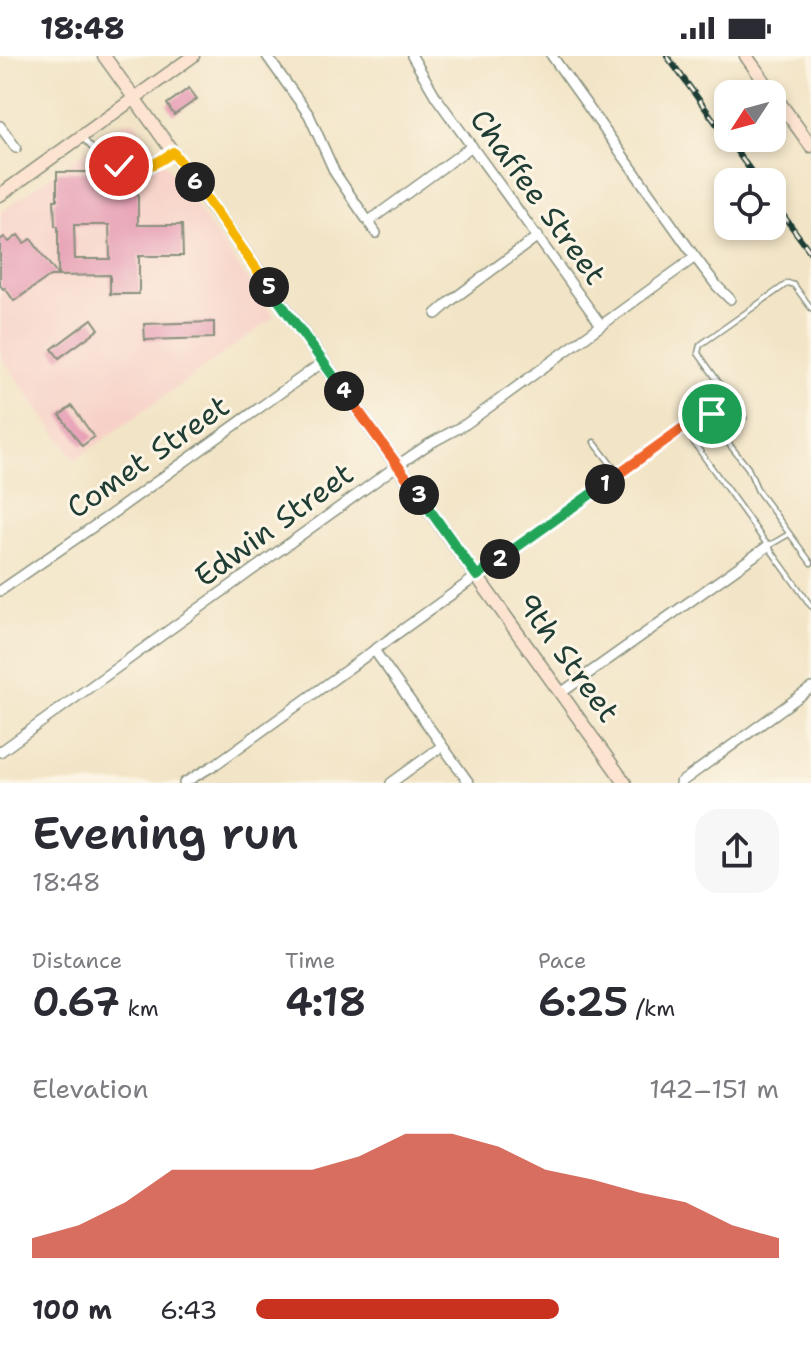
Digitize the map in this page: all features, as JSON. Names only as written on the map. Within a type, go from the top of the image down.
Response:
[{"type":"street","name":"9th Street","points":[[104,56],[625,783]]},
{"type":"street","points":[[0,195],[193,56]]},
{"type":"street","points":[[267,56],[309,115],[335,173],[376,233]]},
{"type":"street","name":"Chaffee Street","points":[[412,56],[436,97],[601,325]]},
{"type":"street","points":[[552,56],[695,257],[730,299]]},
{"type":"street","points":[[746,56],[811,146]]},
{"type":"street","points":[[0,126],[16,148]]},
{"type":"street","points":[[369,221],[472,146]]},
{"type":"street","points":[[436,314],[538,236]]},
{"type":"street","name":"Edwin Street","points":[[0,752],[398,465],[466,424],[695,257]]},
{"type":"street","name":"Comet Street","points":[[0,591],[323,362]]},
{"type":"street","points":[[184,783],[216,764],[684,427],[712,414]]},
{"type":"street","points":[[561,693],[768,546]]},
{"type":"street","points":[[374,650],[469,783]]},
{"type":"street","points":[[680,783],[811,688]]},
{"type":"street","points":[[391,783],[442,746]]},
{"type":"lane","points":[[81,136],[105,161],[132,169],[157,164],[173,152]]},
{"type":"lane","points":[[811,308],[794,285],[788,283],[700,345],[698,353],[744,418],[730,427],[727,435],[729,444],[748,468],[758,491],[811,563]]},
{"type":"lane","points":[[712,414],[730,398]]},
{"type":"lane","points":[[684,427],[811,606]]},
{"type":"lane","points":[[594,442],[618,474]]},
{"type":"lane","points":[[768,546],[789,534]]},
{"type":"shaded area","points":[[128,120],[135,121],[274,317],[75,460],[0,355],[0,213]]},
{"type":"building","points":[[189,88],[197,99],[174,115],[167,104]]},
{"type":"building","points":[[57,172],[96,172],[97,188],[138,188],[138,225],[182,225],[183,256],[139,256],[139,294],[110,294],[110,275],[58,276],[58,226],[55,226],[54,200],[57,200]],"holes":[[[74,225],[109,225],[110,259],[75,259]]]},
{"type":"building","points":[[18,235],[24,243],[31,239],[58,276],[50,276],[14,301],[0,285],[0,240],[4,237],[9,242]]},
{"type":"building","points":[[92,319],[99,329],[59,358],[52,349]]},
{"type":"building","points":[[214,322],[214,338],[145,340],[144,324]]},
{"type":"building","points":[[72,406],[94,437],[82,446],[60,415]]},
{"type":"railway","points":[[667,56],[749,168]]},
{"type":"railway","points":[[786,219],[811,253]]},
{"type":"route","points":[[119,166],[132,169],[146,167],[157,164],[173,152],[477,576],[684,427],[712,414]]}]
